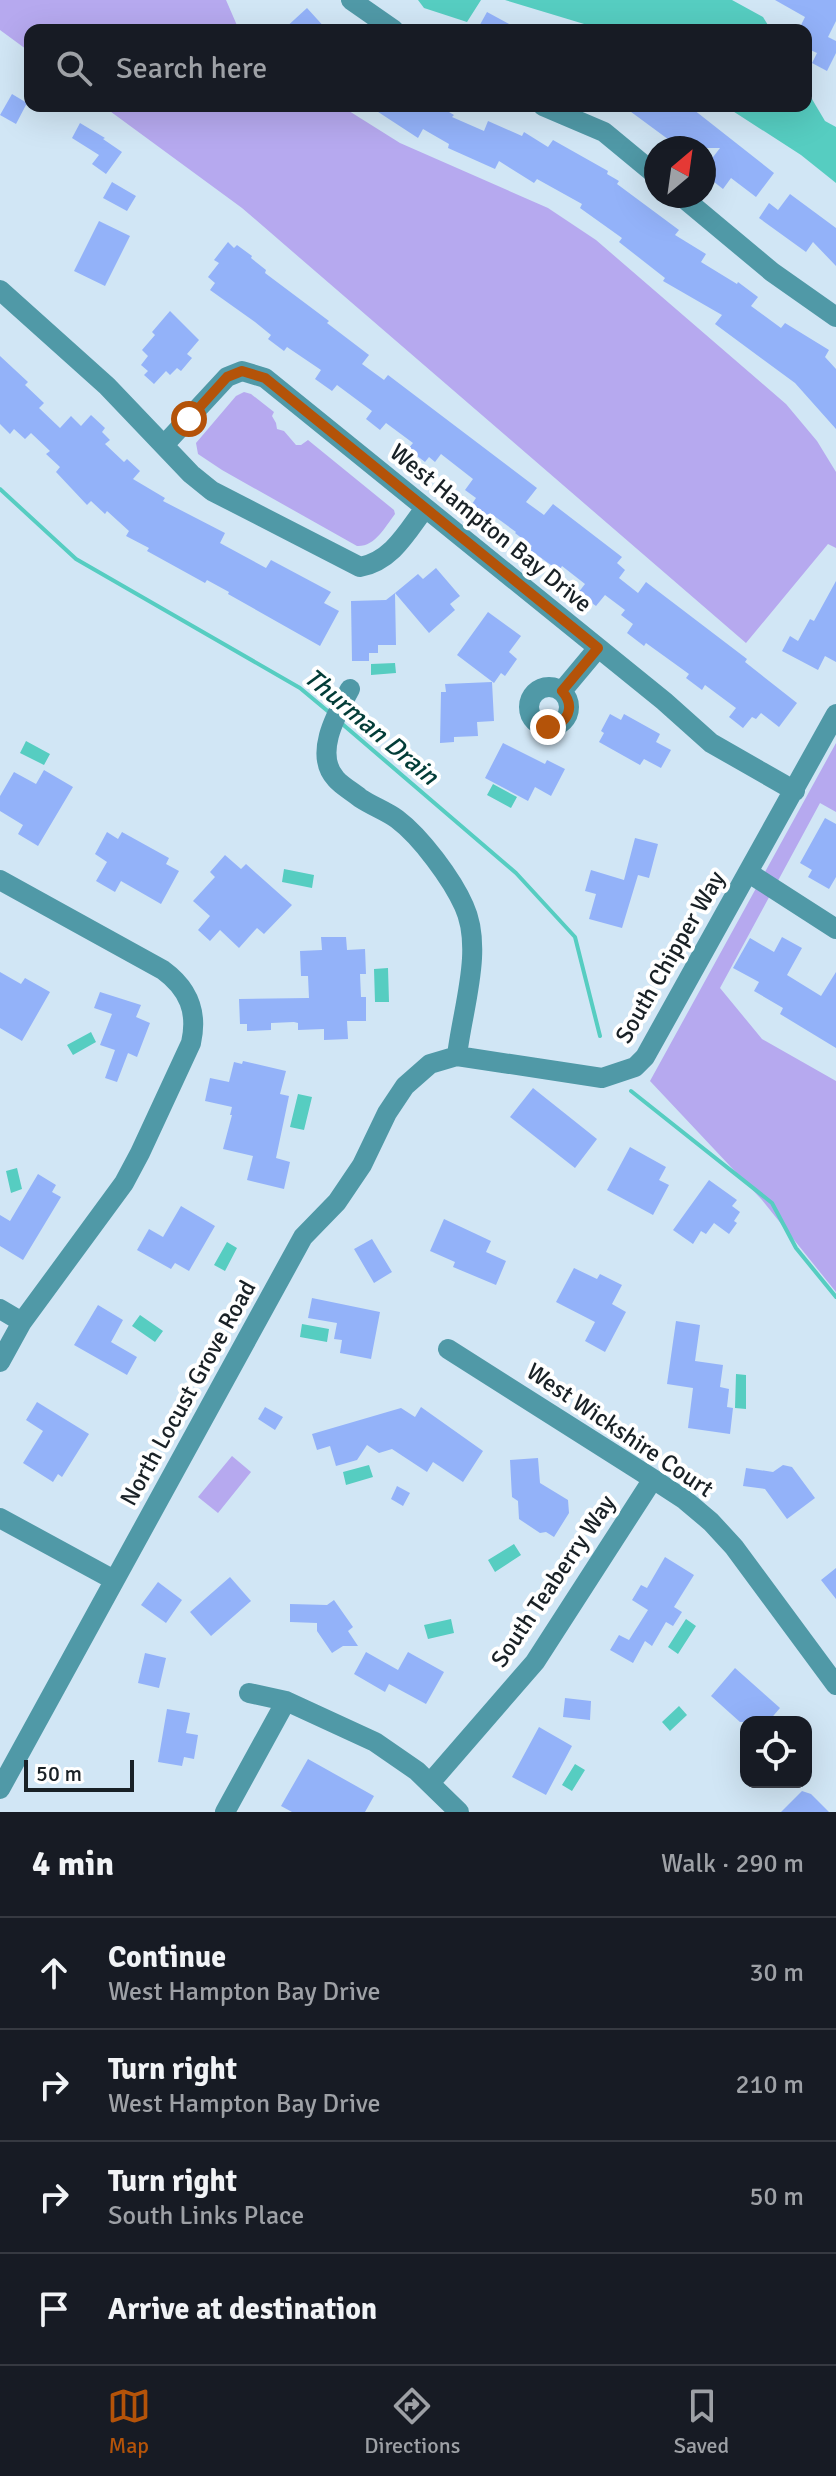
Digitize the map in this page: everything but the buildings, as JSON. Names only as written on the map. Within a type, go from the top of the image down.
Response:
[{"type":"street","points":[[351,0],[385,24]]},
{"type":"street","points":[[557,112],[604,132],[644,165]]},
{"type":"street","points":[[695,208],[772,272],[836,317]]},
{"type":"street","points":[[0,290],[107,386],[191,474],[212,491],[360,567],[374,565],[388,556],[425,508]]},
{"type":"street","name":"West Hampton Bay Drive","points":[[164,445],[227,377],[242,371],[265,378],[711,743],[795,791]]},
{"type":"street","points":[[562,691],[598,648]]},
{"type":"street","points":[[350,689],[328,730],[328,758],[334,778],[411,831],[464,905],[472,930],[468,993],[457,1056]]},
{"type":"street","name":"South Chipper Way","points":[[457,1056],[602,1078],[635,1067],[645,1057],[836,714]]},
{"type":"street","points":[[749,873],[836,929]]},
{"type":"street","points":[[0,880],[177,980],[187,994],[195,1026],[191,1043],[124,1183],[22,1322],[0,1362]]},
{"type":"street","name":"North Locust Grove Road","points":[[0,1789],[303,1237],[337,1202],[362,1165],[387,1113],[405,1086],[430,1064],[457,1056]]},
{"type":"street","points":[[0,1309],[22,1322]]},
{"type":"street","name":"West Wickshire Court","points":[[448,1349],[653,1479],[703,1515],[734,1547],[836,1685]]},
{"type":"street","name":"South Teaberry Way","points":[[430,1783],[535,1662],[653,1479]]},
{"type":"street","points":[[0,1518],[114,1580]]},
{"type":"street","points":[[249,1693],[286,1701],[375,1742],[403,1760],[459,1812]]},
{"type":"street","points":[[225,1812],[286,1701]]},
{"type":"shaded area","points":[[0,0],[226,0],[236,24],[24,24],[24,48],[0,30]]},
{"type":"shaded area","points":[[418,0],[481,0],[467,22],[424,8]]},
{"type":"shaded area","points":[[505,0],[732,0],[763,17],[767,24],[584,24]]},
{"type":"shaded area","points":[[812,99],[825,121],[836,127],[836,183],[801,155],[734,112],[812,112]]},
{"type":"shaded area","points":[[111,112],[351,112],[400,143],[548,208],[596,240],[786,404],[817,441],[836,472],[836,548],[828,544],[746,643],[242,208]]},
{"type":"shaded area","points":[[244,392],[274,412],[272,416],[277,429],[284,431],[296,445],[308,440],[394,510],[395,514],[374,540],[357,546],[198,454],[196,443],[236,396]]},
{"type":"shaded area","points":[[395,663],[396,673],[371,675],[371,664]]},
{"type":"shaded area","points":[[26,741],[50,754],[44,765],[20,753]]},
{"type":"shaded area","points":[[836,743],[836,812],[820,803],[720,988],[762,1039],[836,1081],[836,1292],[762,1200],[650,1081]]},
{"type":"shaded area","points":[[493,784],[517,797],[511,808],[487,795]]},
{"type":"shaded area","points":[[284,869],[314,875],[312,888],[282,882]]},
{"type":"shaded area","points":[[388,968],[389,1002],[375,1002],[374,969]]},
{"type":"shaded area","points":[[91,1032],[96,1042],[73,1055],[67,1045]]},
{"type":"shaded area","points":[[298,1094],[312,1097],[304,1130],[290,1127]]},
{"type":"shaded area","points":[[17,1168],[22,1189],[11,1193],[6,1171]]},
{"type":"shaded area","points":[[227,1242],[237,1248],[225,1271],[214,1265]]},
{"type":"shaded area","points":[[140,1315],[163,1331],[155,1342],[132,1326]]},
{"type":"shaded area","points":[[302,1324],[329,1329],[327,1342],[300,1337]]},
{"type":"shaded area","points":[[736,1374],[746,1375],[746,1409],[735,1408]]},
{"type":"shaded area","points":[[232,1456],[251,1472],[218,1513],[198,1497]]},
{"type":"shaded area","points":[[369,1465],[373,1477],[346,1485],[343,1472]]},
{"type":"shaded area","points":[[514,1544],[521,1555],[495,1572],[488,1560]]},
{"type":"shaded area","points":[[451,1619],[454,1633],[428,1639],[424,1625]]},
{"type":"shaded area","points":[[686,1619],[696,1626],[678,1654],[668,1647]]},
{"type":"shaded area","points":[[679,1706],[687,1715],[670,1731],[662,1722]]},
{"type":"shaded area","points":[[575,1764],[585,1770],[572,1791],[562,1785]]},
{"type":"waterway","name":"Thurman Drain","points":[[0,489],[76,559],[300,688],[330,713]]},
{"type":"waterway","name":"Thurman Drain","points":[[340,722],[516,873],[575,937],[600,1036]]},
{"type":"waterway","name":"Thurman Drain","points":[[631,1091],[772,1203],[796,1248],[836,1297]]},
{"type":"route","points":[[189,419],[227,377],[242,371],[265,378],[598,648],[562,691],[570,708],[565,720],[548,727]]}]
